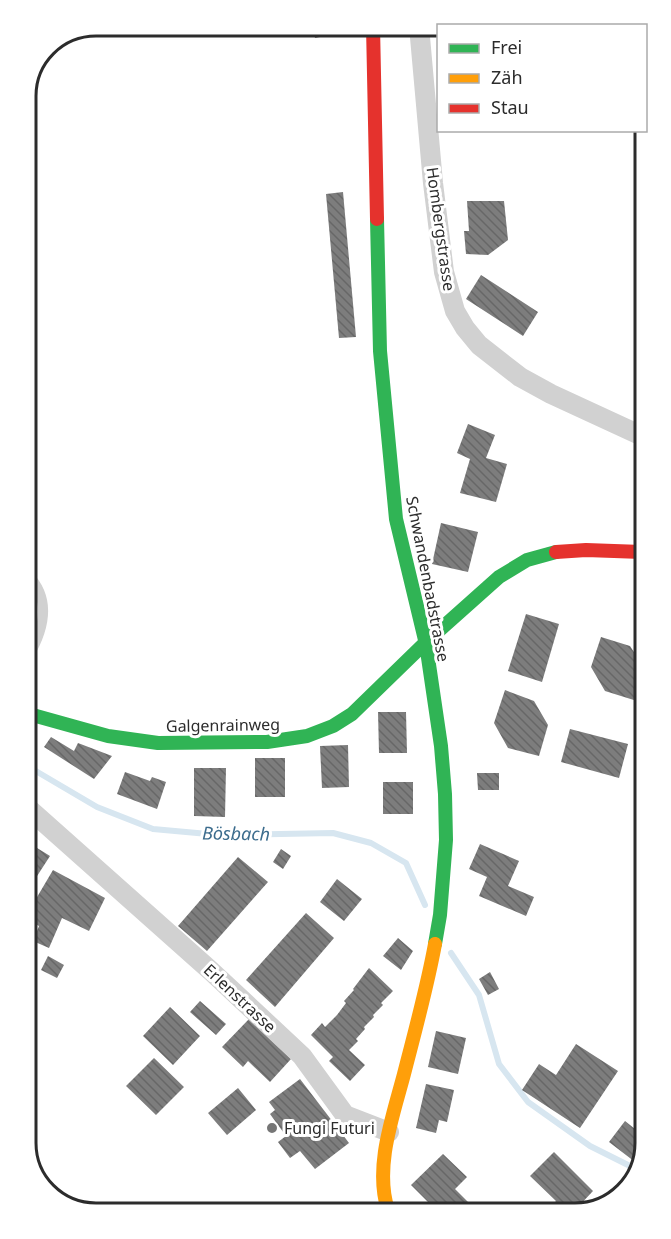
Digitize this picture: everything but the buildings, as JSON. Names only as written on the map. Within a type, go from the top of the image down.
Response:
[{"type":"street","name":"Schwandenbadstrasse","points":[[373,36],[380,351],[396,519],[426,644],[445,794],[445,867],[440,915],[430,973],[389,1132]]},
{"type":"street","name":"Hombergstrasse","points":[[420,36],[444,272],[455,311],[479,345],[520,377],[635,433]]},
{"type":"street","name":"Galgenrainweg","points":[[36,716],[95,733],[158,743],[264,743],[289,740],[333,726],[351,716],[367,703],[400,666],[513,566],[531,558],[553,553],[635,552]]},
{"type":"street","name":"Erlenstrasse","points":[[36,815],[211,971],[302,1056],[345,1115],[389,1132]]},
{"type":"street","points":[[387,1203],[383,1173],[389,1132]]},
{"type":"lane","points":[[36,586],[40,591],[44,611],[43,626],[36,640]]},
{"type":"waterway","name":"Bösbach","points":[[36,771],[97,807],[153,829],[219,835],[333,833],[371,843],[406,863],[425,905]]},
{"type":"waterway","name":"Bösbach","points":[[451,953],[479,995],[499,1064],[528,1102],[590,1146],[630,1166]]},
{"type":"traffic: fast","points":[[377,219],[380,351],[396,519],[426,644],[441,746],[445,794],[446,840],[440,915],[435,944]]},
{"type":"traffic: fast","points":[[36,716],[108,736],[158,743],[267,742],[307,736],[333,726],[352,714],[425,643],[499,577],[527,560],[556,552]]},
{"type":"traffic: slow","points":[[386,1203],[383,1177],[390,1124],[421,1009],[435,944]]},
{"type":"traffic: jam","points":[[373,36],[377,219]]},
{"type":"traffic: jam","points":[[556,552],[586,550],[635,552]]},
{"type":"place","name":"Fungi Futuri","points":[[272,1128]]}]
